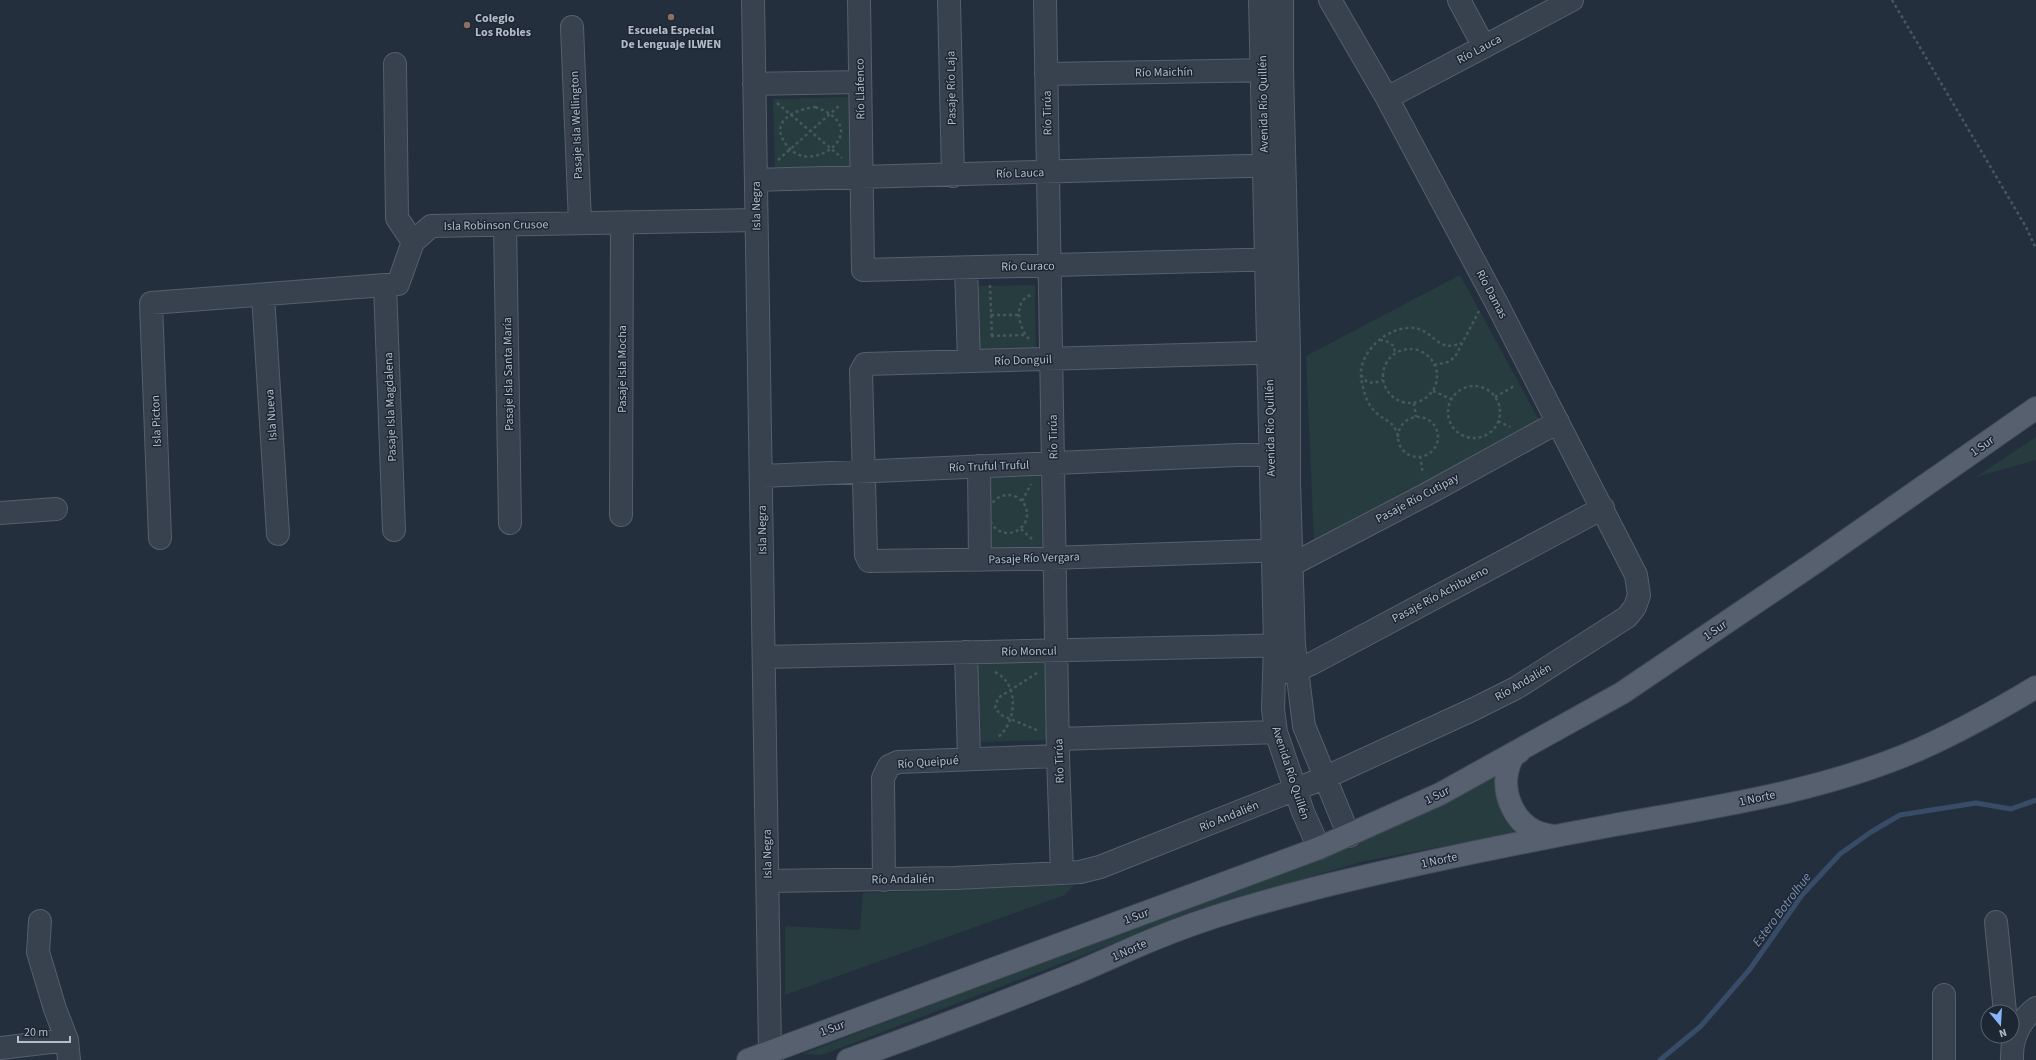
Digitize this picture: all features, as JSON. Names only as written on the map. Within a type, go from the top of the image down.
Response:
[{"type":"main road","name":"1 Sur","points":[[748,1060],[771,1056],[1319,848],[1349,836],[1440,794],[1519,752],[1622,693],[1817,561],[2036,408]]},
{"type":"main road","name":"1 Norte","points":[[848,1060],[947,1024],[1074,974],[1153,939],[1201,922],[1329,885],[1445,858],[1553,836],[1783,793],[1852,774],[1917,750],[1964,728],[2036,687]]},
{"type":"main road","points":[[1519,752],[1514,755],[1509,766],[1506,790],[1509,801],[1520,819],[1527,826],[1536,831],[1553,836]]},
{"type":"street","name":"Isla Negra","points":[[753,0],[771,1056]]},
{"type":"street","name":"Río Llafenco","points":[[859,0],[861,176]]},
{"type":"street","name":"Pasaje Río Laja","points":[[949,0],[953,176]]},
{"type":"street","name":"Río Tirúa","points":[[1045,0],[1056,655],[1062,873]]},
{"type":"street","name":"Avenida Río Quillén","points":[[1260,0],[1272,70],[1285,645],[1274,673],[1273,709],[1276,732],[1303,812],[1319,848]]},
{"type":"street","name":"Río Damas","points":[[1330,0],[1387,98],[1535,376],[1636,575],[1639,596]]},
{"type":"street","points":[[1459,0],[1484,47]]},
{"type":"street","name":"Río Lauca","points":[[1387,98],[1565,2]]},
{"type":"street","name":"Avenida Río Quillén","points":[[1272,70],[1286,3]]},
{"type":"street","name":"Pasaje Isla Wellington","points":[[572,27],[580,224]]},
{"type":"street","points":[[394,64],[397,218],[413,242]]},
{"type":"street","name":"Río Maichín","points":[[1046,74],[1272,70]]},
{"type":"street","points":[[754,84],[860,85]]},
{"type":"street","name":"Río Lauca","points":[[756,180],[861,176],[953,176],[1274,166]]},
{"type":"street","name":"Río Curaco","points":[[861,176],[863,270],[1276,259]]},
{"type":"street","name":"Isla Robinson Crusoe","points":[[151,304],[398,284],[413,242],[431,226],[756,220]]},
{"type":"street","name":"Pasaje Isla Mocha","points":[[621,515],[622,223]]},
{"type":"street","name":"Pasaje Isla Santa María","points":[[506,225],[510,523]]},
{"type":"street","points":[[966,268],[969,361]]},
{"type":"street","name":"Pasaje Isla Magdalena","points":[[386,285],[394,530]]},
{"type":"street","name":"Isla Nueva","points":[[263,295],[278,534]]},
{"type":"street","name":"Isla Picton","points":[[151,304],[160,538]]},
{"type":"street","name":"Río Donguil","points":[[862,471],[861,371],[865,364],[1279,352]]},
{"type":"street","name":"Pasaje Río Cutipay","points":[[1282,558],[1427,494],[1558,422]]},
{"type":"street","name":"Río Truful Truful","points":[[761,476],[1280,453]]},
{"type":"street","points":[[980,466],[980,560]]},
{"type":"street","name":"Pasaje Río Vergara","points":[[862,471],[866,555],[870,561],[1055,558],[1282,558]]},
{"type":"street","name":"Pasaje Río Achibueno","points":[[1274,673],[1297,670],[1603,508]]},
{"type":"street","points":[[0,513],[56,509]]},
{"type":"street","name":"Río Andalién","points":[[768,881],[884,880],[1062,873],[1080,872],[1100,867],[1324,778],[1516,688],[1626,616],[1635,607],[1639,596]]},
{"type":"street","name":"Avenida Río Quillén","points":[[1285,645],[1297,670],[1304,726],[1349,836]]},
{"type":"street","name":"Río Moncul","points":[[764,657],[966,652],[1056,655],[1285,645]]},
{"type":"street","points":[[966,652],[969,759]]},
{"type":"street","name":"Río Queipué","points":[[884,880],[883,778],[889,766],[898,762],[994,758],[1058,748],[1276,732]]},
{"type":"street","points":[[0,1048],[68,1050],[38,952],[40,921]]},
{"type":"street","points":[[1996,922],[2004,1004]]},
{"type":"street","points":[[1944,996],[1944,1060]]},
{"type":"street","points":[[2020,1022],[2036,1008]]},
{"type":"street","points":[[2012,1060],[2013,1044]]},
{"type":"path","points":[[1892,0],[2026,227],[2036,249]]},
{"type":"path","points":[[754,84],[832,149],[861,176]]},
{"type":"path","points":[[756,180],[860,85]]},
{"type":"path","points":[[815,107],[831,113],[839,122],[841,133],[839,142],[832,149],[815,155],[805,156],[790,150],[783,142],[780,130],[782,122],[789,113],[800,109],[815,107]]},
{"type":"path","points":[[989,267],[992,336]]},
{"type":"path","points":[[1434,364],[1448,362],[1455,357],[1490,291]]},
{"type":"path","points":[[991,315],[1019,315]]},
{"type":"path","points":[[1398,436],[1404,424],[1416,417],[1428,420],[1436,429],[1438,441],[1431,452],[1420,456],[1407,453],[1402,449],[1398,436],[1396,427],[1372,408],[1366,396],[1361,375],[1362,362],[1368,350],[1387,335],[1407,328],[1424,330],[1444,346],[1452,347],[1462,343]]},
{"type":"path","points":[[968,337],[1025,335]]},
{"type":"path","points":[[1380,340],[1386,340],[1394,346],[1395,354]]},
{"type":"path","points":[[1408,349],[1417,350],[1426,354],[1434,364],[1437,378],[1433,390],[1422,401],[1405,403],[1390,395],[1385,388],[1383,380],[1386,363],[1395,354],[1408,349]]},
{"type":"path","points":[[1361,375],[1367,382],[1374,383],[1383,380]]},
{"type":"path","points":[[1495,397],[1535,376]]},
{"type":"path","points":[[1476,386],[1485,388],[1495,397],[1500,408],[1496,425],[1490,432],[1474,438],[1458,432],[1452,426],[1448,411],[1451,399],[1460,390],[1476,386]]},
{"type":"path","points":[[1433,390],[1451,399]]},
{"type":"path","points":[[1414,403],[1416,417]]},
{"type":"path","points":[[1022,501],[1031,484]]},
{"type":"path","points":[[1005,495],[1017,497],[1022,501],[1027,512],[1027,518],[1020,529],[1009,533],[1003,533],[992,525],[989,513],[994,501],[1005,495]]},
{"type":"path","points":[[989,652],[990,669],[1001,674],[1011,690],[1013,702],[1011,719],[1004,733],[992,743],[994,758]]},
{"type":"path","points":[[1056,655],[1011,690],[998,698],[995,708],[1001,715],[1011,719],[1058,748]]},
{"type":"green space","points":[[849,97],[850,167],[775,169],[773,99]]},
{"type":"green space","points":[[1460,275],[1540,422],[1314,543],[1306,356]]},
{"type":"green space","points":[[1035,285],[1036,358],[978,359],[977,286]]},
{"type":"green space","points":[[2036,437],[2036,460],[1976,477]]},
{"type":"green space","points":[[1040,470],[1042,554],[988,555],[990,475]]},
{"type":"green space","points":[[1044,656],[1047,740],[978,742],[976,658]]},
{"type":"green space","points":[[1495,773],[1497,795],[1519,832],[1360,862],[1253,894],[1177,919],[822,1055],[803,1054],[1272,872]]},
{"type":"green space","points":[[1074,885],[1065,895],[785,995],[785,926],[860,930],[863,893]]},
{"type":"waterway","name":"Estero Botrolhue","points":[[1660,1060],[1701,1026],[1750,969],[1802,895],[1840,854],[1871,832],[1900,815],[1976,803],[2011,809],[2036,800]]},
{"type":"place","name":"Escuela Especial De Lenguaje ILWEN","points":[[671,17]]},
{"type":"place","name":"Colegio Los Robles","points":[[467,25]]}]
